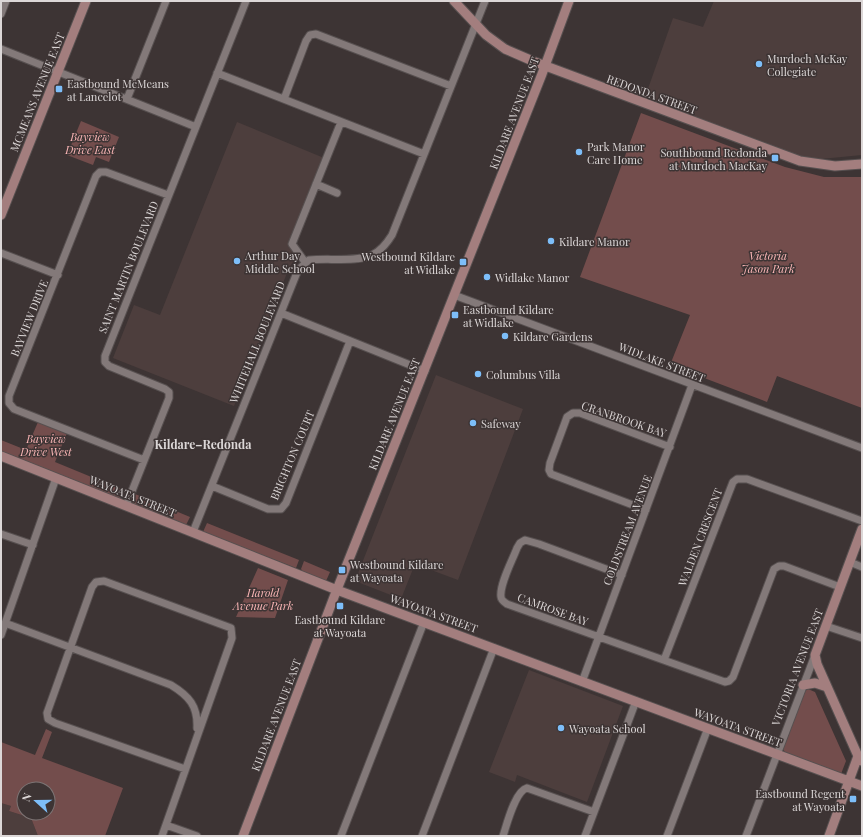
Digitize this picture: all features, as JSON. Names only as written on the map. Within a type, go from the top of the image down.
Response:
[{"type":"street","points":[[1,14],[6,1]]},
{"type":"street","name":"MCMEANS AVENUE EAST","points":[[1,215],[86,1]]},
{"type":"street","points":[[127,99],[166,1]]},
{"type":"street","name":"SAINT MARTIN BOULEVARD","points":[[126,506],[169,398],[169,392],[165,388],[109,366],[105,362],[105,356],[246,1]]},
{"type":"street","name":"REDONDA STREET","points":[[454,1],[486,35],[505,49],[545,66],[800,161],[835,166],[862,164]]},
{"type":"street","points":[[341,122],[292,244],[305,262],[316,259],[365,258],[378,252],[392,235],[485,1]]},
{"type":"street","name":"KILDARE AVENUE EAST","points":[[243,836],[337,590],[425,371],[545,66],[569,1]]},
{"type":"street","points":[[284,99],[306,41],[310,35],[316,34],[451,86]]},
{"type":"street","points":[[1,49],[196,127]]},
{"type":"street","points":[[217,73],[424,154]]},
{"type":"street","name":"BAYVIEW DRIVE","points":[[144,460],[14,408],[9,403],[9,396],[96,176],[100,172],[106,172],[168,195]]},
{"type":"street","points":[[316,184],[337,193]]},
{"type":"street","points":[[1,253],[58,275]]},
{"type":"street","name":"WHITEHALL BOULEVARD","points":[[193,532],[298,270],[305,262]]},
{"type":"street","name":"WIDLAKE STREET","points":[[454,295],[862,448]]},
{"type":"street","points":[[281,313],[425,371]]},
{"type":"street","name":"BRIGHTON COURT","points":[[212,486],[268,509],[281,509],[286,503],[350,341]]},
{"type":"street","name":"COLDSTREAM AVENUE","points":[[582,682],[692,385]]},
{"type":"street","name":"CRANBROOK BAY","points":[[646,510],[551,474],[549,470],[550,463],[567,417],[573,413],[580,413],[670,447]]},
{"type":"street","name":"WAYOATA STREET","points":[[1,456],[337,590],[862,786]]},
{"type":"street","points":[[1,635],[56,478]]},
{"type":"street","name":"WALDEN CRESCENT","points":[[664,660],[733,482],[737,479],[747,479],[862,521]]},
{"type":"street","name":"VICTORIA AVENUE EAST","points":[[746,836],[862,529]]},
{"type":"street","points":[[1,534],[33,545]]},
{"type":"street","name":"CAMROSE BAY","points":[[599,637],[507,604],[503,601],[501,596],[502,587],[517,548],[520,543],[525,540],[622,575]]},
{"type":"street","points":[[850,562],[862,567]]},
{"type":"street","points":[[599,637],[720,681],[729,681],[733,677],[774,569],[779,566],[784,566],[840,587]]},
{"type":"street","points":[[162,836],[232,638],[231,628],[102,581],[96,582],[92,587],[70,647],[47,713],[48,719],[54,723],[185,769]]},
{"type":"street","points":[[341,836],[424,622]]},
{"type":"street","points":[[5,623],[171,684],[186,694],[195,705],[198,718],[197,736]]},
{"type":"street","points":[[826,626],[862,638]]},
{"type":"street","points":[[422,836],[494,648]]},
{"type":"street","points":[[815,655],[816,664],[860,758],[829,836]]},
{"type":"street","points":[[803,685],[815,683],[827,687]]},
{"type":"street","points":[[585,836],[636,701]]},
{"type":"street","points":[[667,836],[708,728]]},
{"type":"street","points":[[503,836],[518,795],[523,789],[530,788],[594,812]]},
{"type":"street","points":[[166,825],[196,836]]},
{"type":"shaded area","name":"Murdoch McKay Collegiate","points":[[714,1],[862,1],[862,155],[821,159],[800,158],[644,100],[673,18],[703,27]]},
{"type":"shaded area","name":"Arthur Day Middle School","points":[[237,122],[324,158],[290,243],[297,256],[289,268],[234,406],[113,358],[134,305],[160,315]]},
{"type":"shaded area","points":[[436,375],[523,409],[458,580],[415,564],[401,599],[355,581]]},
{"type":"shaded area","name":"Wayoata School","points":[[529,670],[623,706],[587,802],[517,775],[515,782],[489,772]]},
{"type":"shaded area","points":[[1,803],[11,806],[9,811],[16,813],[16,821],[32,821],[38,836],[1,836]]},
{"type":"green space","name":"Victoria Jason Park","points":[[641,113],[785,167],[824,177],[862,177],[862,408],[777,376],[767,402],[670,365],[690,315],[580,277]]},
{"type":"green space","name":"Bayview Drive East","points":[[81,121],[119,137],[109,162],[96,157],[93,165],[67,155]]},
{"type":"green space","name":"Bayview Drive West","points":[[38,422],[67,433],[55,462],[123,490],[120,499],[1,451],[1,440],[26,450]]},
{"type":"green space","points":[[135,494],[190,517],[186,525],[132,504]]},
{"type":"green space","points":[[207,523],[299,560],[296,568],[203,532]]},
{"type":"green space","points":[[304,561],[330,572],[326,581],[303,572],[301,569]]},
{"type":"green space","name":"Harold Avenue Park","points":[[258,568],[288,580],[275,618],[236,617]]},
{"type":"green space","points":[[808,689],[815,692],[846,761],[841,774],[786,754],[783,749],[805,691]]},
{"type":"green space","points":[[46,729],[52,732],[42,758],[123,788],[105,836],[38,836],[32,821],[56,821],[56,781],[16,781],[16,813],[9,811],[11,806],[1,803],[1,742],[35,755]]},
{"type":"place","name":"Murdoch McKay Collegiate","points":[[759,64]]},
{"type":"place","name":"Eastbound McMeans at Lancelot","points":[[59,89]]},
{"type":"place","name":"Park Manor Care Home","points":[[579,152]]},
{"type":"place","name":"Southbound Redonda at Murdoch MacKay","points":[[775,158]]},
{"type":"place","name":"Kildare Manor","points":[[551,241]]},
{"type":"place","name":"Arthur Day Middle School","points":[[237,261]]},
{"type":"place","name":"Westbound Kildare at Widlake","points":[[463,262]]},
{"type":"place","name":"Widlake Manor","points":[[487,277]]},
{"type":"place","name":"Eastbound Kildare at Widlake","points":[[455,315]]},
{"type":"place","name":"Kildare Gardens","points":[[505,336]]},
{"type":"place","name":"Columbus Villa","points":[[478,374]]},
{"type":"place","name":"Safeway","points":[[473,423]]},
{"type":"place","name":"Westbound Kildare at Wayoata","points":[[342,570]]},
{"type":"place","name":"Eastbound Kildare at Wayoata","points":[[340,606]]},
{"type":"place","name":"Wayoata School","points":[[561,728]]},
{"type":"place","name":"Eastbound Regent at Wayoata","points":[[853,799]]},
{"type":"district","name":"Kildare–Redonda","points":[[203,444]]}]
